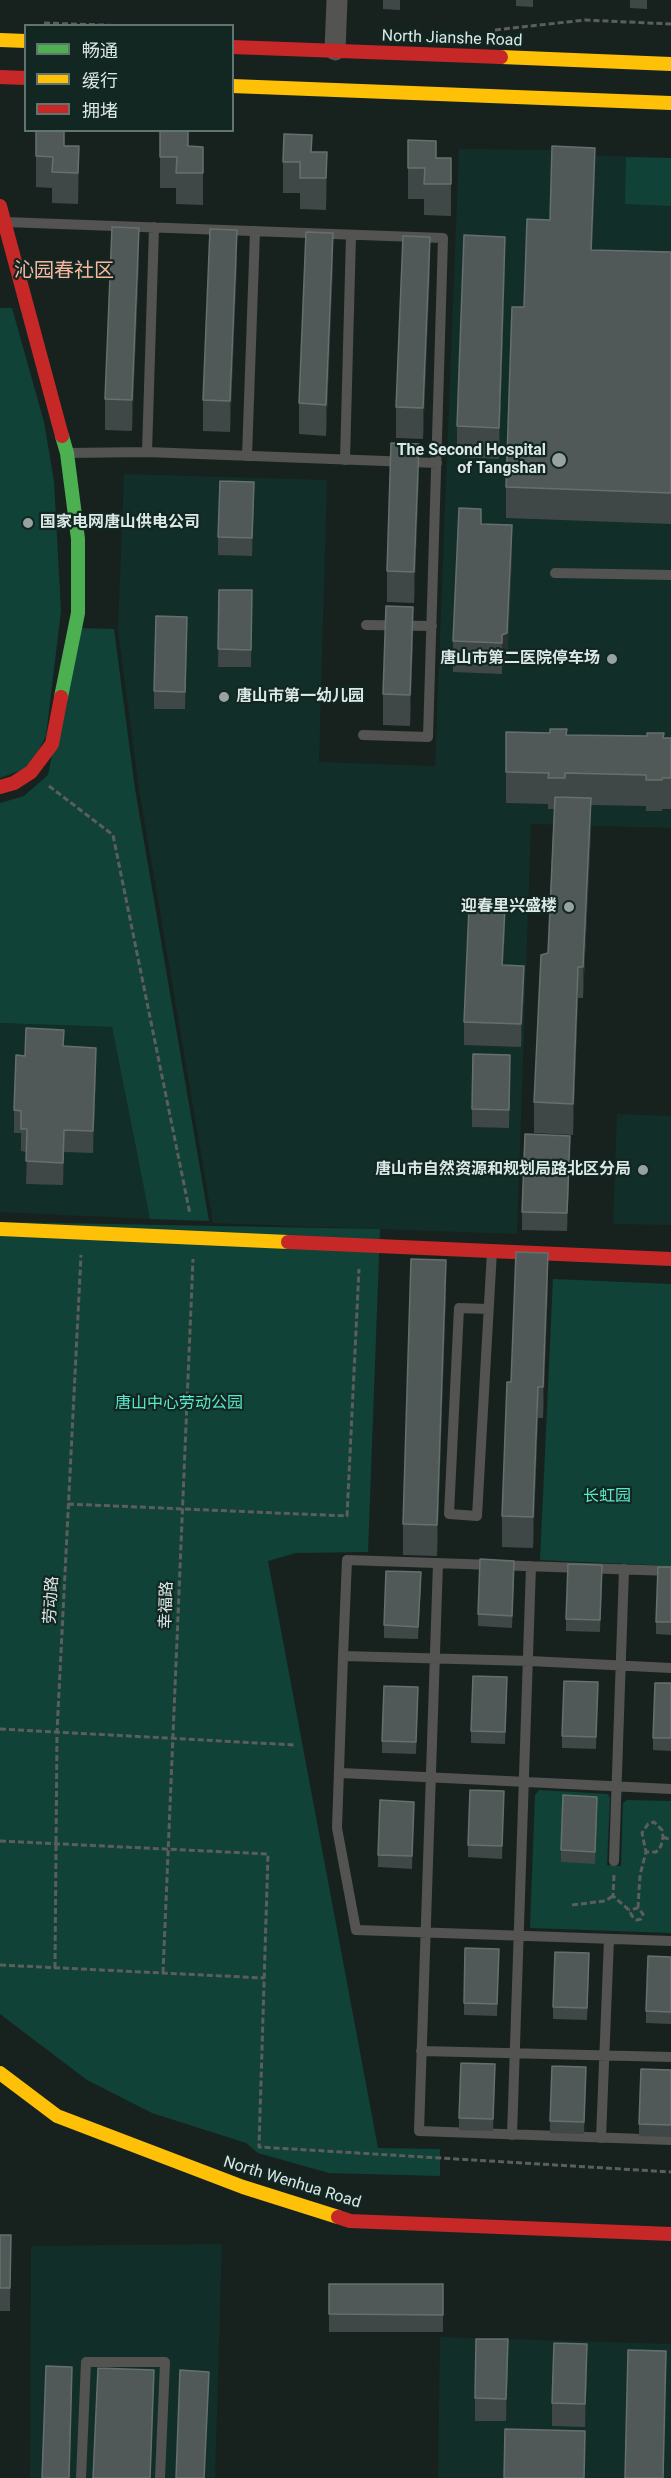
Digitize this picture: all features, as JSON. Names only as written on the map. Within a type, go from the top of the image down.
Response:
[{"type":"street","points":[[335,51],[337,0]]},
{"type":"street","points":[[0,40],[24,41]]},
{"type":"street","name":"North Jianshe Road","points":[[234,47],[671,64]]},
{"type":"street","points":[[0,77],[24,78]]},
{"type":"street","points":[[234,86],[671,102]]},
{"type":"street","points":[[0,206],[67,453],[78,539],[78,613],[52,744],[31,772],[14,783],[0,787]]},
{"type":"street","points":[[0,1229],[671,1259]]},
{"type":"street","name":"North Wenhua Road","points":[[0,2073],[57,2116],[243,2187],[350,2221],[671,2234]]},
{"type":"lane","points":[[4,222],[443,238],[428,737],[363,735]]},
{"type":"lane","points":[[147,452],[154,227]]},
{"type":"lane","points":[[247,456],[255,231]]},
{"type":"lane","points":[[345,460],[351,235]]},
{"type":"lane","points":[[67,453],[147,452],[437,463]]},
{"type":"lane","points":[[555,573],[671,575]]},
{"type":"lane","points":[[366,625],[432,626]]},
{"type":"lane","points":[[488,1309],[459,1308],[449,1514],[477,1516],[492,1251]]},
{"type":"lane","points":[[671,1571],[346,1560],[341,1773],[337,1828],[356,1930],[671,1941]]},
{"type":"lane","points":[[438,1563],[418,2132],[671,2140]]},
{"type":"lane","points":[[512,2135],[530,1661],[531,1566]]},
{"type":"lane","points":[[614,1861],[624,1569]]},
{"type":"lane","points":[[344,1656],[530,1661],[671,1668]]},
{"type":"lane","points":[[341,1773],[671,1789]]},
{"type":"lane","points":[[601,2138],[609,1939]]},
{"type":"lane","points":[[421,2051],[671,2057]]},
{"type":"lane","points":[[81,2478],[86,2362],[165,2362],[160,2478]]},
{"type":"path","points":[[36,23],[67,24]]},
{"type":"path","name":"幸福路","points":[[31,772],[113,835],[194,1238],[163,1973]]},
{"type":"path","name":"劳动路","points":[[55,1968],[57,1732],[82,1233]]},
{"type":"path","points":[[68,1504],[347,1516],[359,1258]]},
{"type":"path","points":[[0,1729],[296,1745]]},
{"type":"path","points":[[613,1896],[637,1920],[641,1919],[643,1914],[638,1908],[640,1875],[646,1852],[642,1833],[648,1824],[657,1824],[662,1830],[661,1846],[656,1852],[646,1852]]},
{"type":"path","points":[[663,1837],[671,1840]]},
{"type":"path","points":[[0,1841],[267,1854],[258,2147],[671,2172]]},
{"type":"path","points":[[613,1896],[614,1861]]},
{"type":"path","points":[[572,1905],[605,1901],[613,1896]]},
{"type":"path","points":[[629,1910],[638,1908]]},
{"type":"path","points":[[0,1965],[264,1978]]},
{"type":"shaded area","name":"The Second Hospital of Tangshan","points":[[459,149],[550,150],[585,155],[671,158],[671,828],[531,824],[517,1234],[213,1223],[139,789],[118,631],[124,474],[327,480],[319,762],[435,766]]},
{"type":"shaded area","points":[[0,1023],[112,1027],[150,1219],[0,1212]]},
{"type":"shaded area","name":"唐山市自然资源和规划局路北区分局","points":[[617,1114],[671,1116],[671,1225],[613,1224]]},
{"type":"shaded area","points":[[222,2244],[215,2478],[30,2478],[31,2246]]},
{"type":"shaded area","points":[[440,2337],[671,2344],[671,2478],[438,2478]]},
{"type":"green space","points":[[626,157],[671,158],[671,206],[625,204]]},
{"type":"green space","name":"国家电网唐山供电公司","points":[[0,308],[12,308],[44,422],[54,481],[61,611],[46,736],[30,767],[0,778]]},
{"type":"green space","points":[[78,628],[114,629],[135,789],[209,1221],[150,1219],[112,1027],[0,1023],[0,803],[24,796],[48,775]]},
{"type":"green space","name":"唐山中心劳动公园","points":[[0,1222],[380,1229],[368,1552],[296,1553],[268,1561],[378,2148],[440,2149],[440,2176],[329,2173],[258,2153],[246,2143],[152,2113],[87,2080],[0,2014]]},
{"type":"green space","name":"长虹园","points":[[553,1279],[671,1284],[671,1566],[540,1560]]},
{"type":"green space","points":[[539,1790],[608,1794],[610,1798],[607,1865],[621,1866],[623,1803],[627,1800],[671,1801],[671,1933],[530,1928],[535,1795]]},
{"type":"building","points":[[36,132],[64,132],[64,146],[79,146],[78,173],[52,172],[53,157],[36,156]]},
{"type":"building","points":[[160,132],[188,132],[188,146],[203,147],[203,173],[176,173],[177,157],[160,157]]},
{"type":"building","points":[[284,134],[312,135],[311,152],[327,152],[326,178],[300,178],[300,162],[283,162]]},
{"type":"building","points":[[408,140],[436,141],[436,158],[451,158],[451,184],[424,184],[425,168],[408,168]]},
{"type":"building","points":[[552,146],[595,148],[591,250],[671,252],[671,493],[506,487],[512,307],[524,307],[527,219],[550,220]]},
{"type":"building","points":[[112,227],[139,228],[132,400],[105,399]]},
{"type":"building","points":[[210,229],[237,230],[230,401],[203,400]]},
{"type":"building","points":[[306,232],[333,233],[326,405],[299,403]]},
{"type":"building","points":[[464,235],[505,237],[499,428],[457,426]]},
{"type":"building","points":[[403,236],[430,237],[423,408],[396,407]]},
{"type":"building","points":[[391,443],[419,444],[414,572],[387,571]]},
{"type":"building","points":[[220,481],[254,482],[252,538],[218,537]]},
{"type":"building","points":[[459,508],[481,509],[481,524],[512,525],[507,633],[502,635],[502,643],[453,641]]},
{"type":"building","points":[[219,590],[252,590],[251,650],[218,649]]},
{"type":"building","points":[[386,606],[413,607],[410,695],[383,694]]},
{"type":"building","points":[[156,616],[187,617],[185,692],[154,691]]},
{"type":"building","points":[[550,729],[567,729],[566,735],[647,736],[647,733],[664,733],[663,738],[671,738],[671,778],[646,780],[646,775],[565,773],[565,778],[548,778],[549,773],[506,772],[506,732],[550,733]]},
{"type":"building","name":"迎春里兴盛楼","points":[[555,797],[591,798],[583,967],[578,967],[573,1104],[534,1102],[541,955],[548,953]]},
{"type":"building","points":[[469,907],[505,908],[502,965],[524,966],[521,1024],[464,1022]]},
{"type":"building","points":[[26,1028],[64,1030],[63,1046],[96,1048],[93,1131],[64,1130],[63,1163],[26,1161],[27,1129],[21,1129],[21,1111],[14,1110],[16,1055],[25,1056]]},
{"type":"building","points":[[473,1054],[510,1055],[509,1110],[472,1109]]},
{"type":"building","points":[[525,1134],[570,1136],[567,1213],[522,1212]]},
{"type":"building","points":[[516,1252],[548,1253],[543,1387],[538,1387],[533,1517],[502,1516],[507,1382],[511,1382]]},
{"type":"building","points":[[411,1259],[446,1260],[437,1525],[403,1524]]},
{"type":"building","points":[[480,1559],[514,1561],[512,1616],[478,1614]]},
{"type":"building","points":[[568,1564],[602,1565],[600,1620],[566,1619]]},
{"type":"building","points":[[658,1567],[671,1567],[671,1622],[656,1622]]},
{"type":"building","points":[[386,1571],[421,1572],[418,1627],[384,1625]]},
{"type":"building","points":[[473,1676],[507,1677],[505,1732],[471,1731]]},
{"type":"building","points":[[564,1681],[598,1682],[596,1737],[562,1736]]},
{"type":"building","points":[[655,1683],[671,1683],[671,1738],[653,1738]]},
{"type":"building","points":[[384,1686],[418,1687],[416,1742],[382,1741]]},
{"type":"building","points":[[470,1790],[504,1791],[502,1846],[468,1845]]},
{"type":"building","points":[[563,1795],[597,1797],[595,1852],[561,1850]]},
{"type":"building","points":[[380,1800],[414,1802],[412,1856],[378,1855]]},
{"type":"building","points":[[465,1948],[499,1949],[497,2004],[464,2003]]},
{"type":"building","points":[[555,1952],[589,1953],[587,2008],[553,2007]]},
{"type":"building","points":[[648,1956],[671,1957],[671,2012],[646,2011]]},
{"type":"building","points":[[461,2063],[495,2064],[493,2119],[459,2118]]},
{"type":"building","points":[[552,2066],[586,2067],[584,2122],[550,2121]]},
{"type":"building","points":[[641,2069],[671,2070],[671,2125],[639,2124]]},
{"type":"building","points":[[0,2235],[11,2235],[10,2288],[0,2288]]},
{"type":"building","points":[[329,2284],[443,2284],[443,2315],[329,2314]]},
{"type":"building","points":[[476,2339],[508,2339],[506,2399],[475,2398]]},
{"type":"building","points":[[554,2343],[587,2344],[585,2404],[552,2403]]},
{"type":"building","points":[[628,2350],[666,2351],[663,2478],[625,2478]]},
{"type":"building","points":[[46,2366],[72,2367],[69,2478],[42,2478]]},
{"type":"building","points":[[98,2368],[154,2370],[150,2478],[93,2478]]},
{"type":"building","points":[[180,2370],[209,2372],[204,2478],[176,2478]]},
{"type":"building","points":[[505,2429],[585,2431],[584,2478],[504,2478]]},
{"type":"traffic: fast","points":[[61,697],[78,613],[78,539],[67,453],[62,436]]},
{"type":"traffic: slow","points":[[0,40],[24,41]]},
{"type":"traffic: slow","points":[[501,57],[671,64]]},
{"type":"traffic: slow","points":[[234,86],[671,103]]},
{"type":"traffic: slow","points":[[0,1229],[288,1242]]},
{"type":"traffic: slow","points":[[0,2073],[57,2116],[243,2187],[338,2217]]},
{"type":"traffic: jam","points":[[234,47],[501,57]]},
{"type":"traffic: jam","points":[[0,77],[24,78]]},
{"type":"traffic: jam","points":[[0,206],[62,436]]},
{"type":"traffic: jam","points":[[0,787],[14,783],[31,772],[52,744],[61,697]]},
{"type":"traffic: jam","points":[[288,1242],[671,1259]]},
{"type":"traffic: jam","points":[[338,2217],[350,2221],[671,2234]]},
{"type":"place","name":"The Second Hospital of Tangshan","points":[[559,460]]},
{"type":"place","name":"国家电网唐山供电公司","points":[[28,523]]},
{"type":"place","name":"唐山市第二医院停车场","points":[[612,659]]},
{"type":"place","name":"唐山市第一幼儿园","points":[[224,697]]},
{"type":"place","name":"迎春里兴盛楼","points":[[569,907]]},
{"type":"place","name":"唐山市自然资源和规划局路北区分局","points":[[643,1170]]},
{"type":"district","name":"沁园春社区","points":[[64,272]]}]
